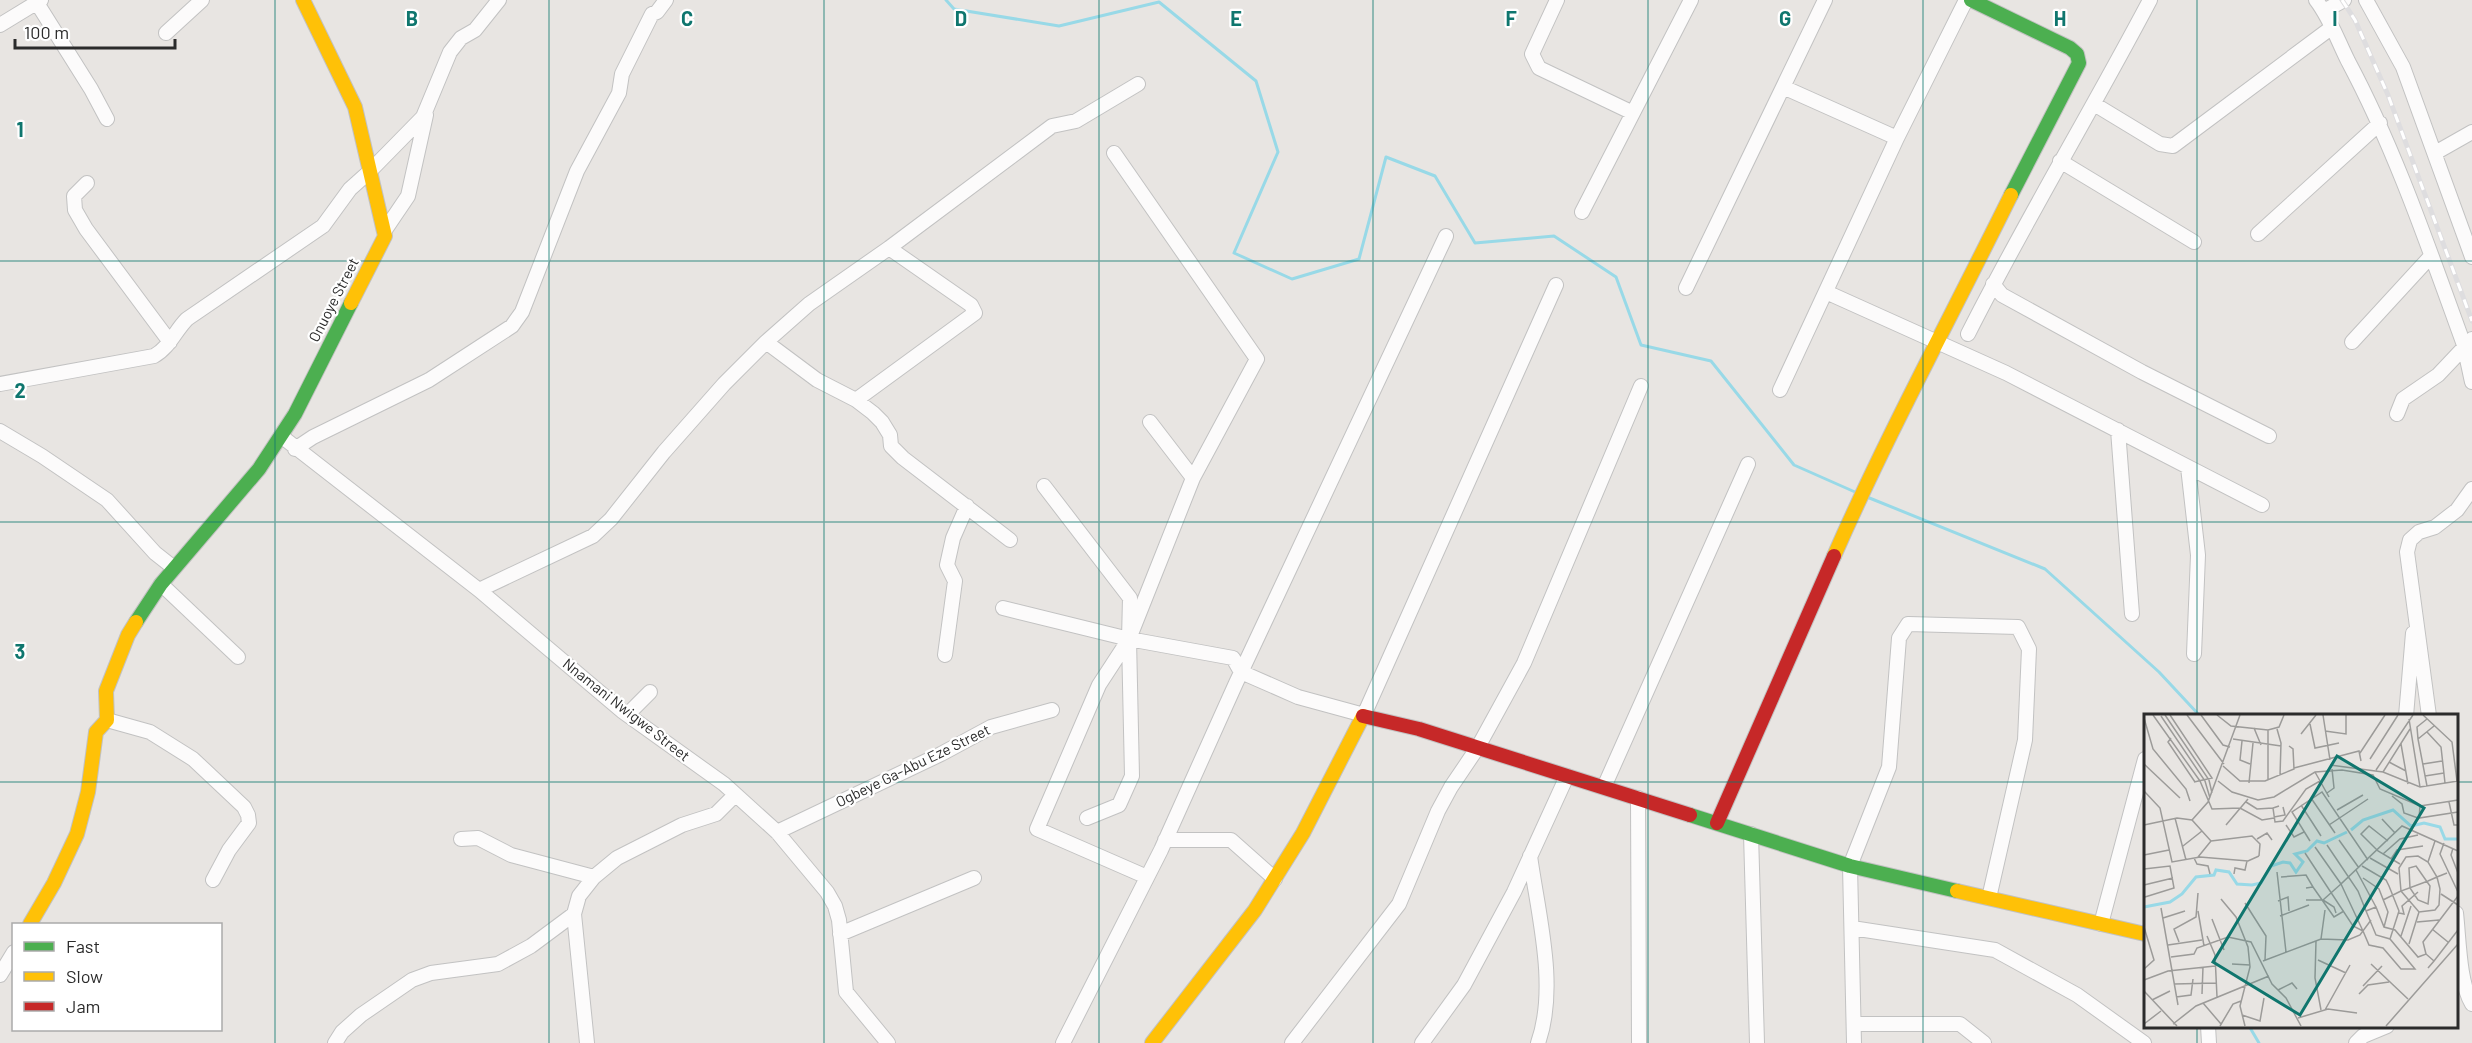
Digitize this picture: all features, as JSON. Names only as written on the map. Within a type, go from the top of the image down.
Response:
[{"type":"street","points":[[166,33],[202,0]]},
{"type":"street","points":[[303,0],[355,107],[369,172],[385,230]]},
{"type":"street","points":[[0,384],[154,356],[164,351],[187,318],[323,226],[350,189],[423,117],[450,52],[461,38],[475,30],[499,0]]},
{"type":"street","points":[[295,449],[313,437],[429,380],[512,326],[522,312],[576,171],[619,93],[622,74],[629,57],[652,14],[657,12],[666,0]]},
{"type":"street","points":[[1557,0],[1532,54],[1539,68],[1631,112]]},
{"type":"street","points":[[1582,212],[1631,112],[1651,82],[1691,0]]},
{"type":"street","points":[[1686,288],[1825,0]]},
{"type":"street","points":[[1780,390],[1897,138],[1966,0]]},
{"type":"street","points":[[1717,823],[1872,469],[2079,63],[2078,54],[2070,48],[1971,0]]},
{"type":"street","points":[[1968,334],[2060,161],[2094,104],[2150,0]]},
{"type":"street","points":[[2344,0],[2320,5],[2380,123],[2431,256],[2468,342],[2472,382]]},
{"type":"street","points":[[2366,0],[2403,66],[2472,257]]},
{"type":"street","points":[[0,25],[39,2],[107,119]]},
{"type":"street","points":[[2094,104],[2160,144],[2173,146],[2331,28]]},
{"type":"street","points":[[479,590],[593,536],[611,519],[664,452],[724,384],[809,304],[889,248],[1052,126],[1076,122],[1138,84]]},
{"type":"street","points":[[1783,87],[1897,138]]},
{"type":"street","points":[[385,230],[408,196],[431,96]]},
{"type":"street","points":[[2258,234],[2380,123]]},
{"type":"street","points":[[2435,153],[2472,132]]},
{"type":"street","points":[[1114,153],[1257,359],[1193,478],[1129,639],[1100,685],[1037,830],[1147,877]]},
{"type":"street","points":[[2060,161],[2194,242]]},
{"type":"street","points":[[87,183],[74,196],[75,210],[86,230],[170,342]]},
{"type":"street","name":"Onuoye Street","points":[[107,720],[106,691],[128,635],[161,584],[259,469],[281,436],[327,351],[385,236],[385,230]]},
{"type":"street","points":[[1064,1043],[1165,840],[1241,672],[1446,236]]},
{"type":"street","points":[[856,399],[975,313],[971,305],[889,248]]},
{"type":"street","points":[[2352,342],[2431,256]]},
{"type":"street","points":[[1993,284],[2002,295],[2142,372],[2269,436]]},
{"type":"street","points":[[1152,1043],[1256,910],[1303,833],[1364,715],[1556,285]]},
{"type":"street","points":[[1826,292],[2006,372],[2262,505]]},
{"type":"street","points":[[766,342],[817,380],[856,399],[882,422],[890,435],[891,446],[903,458],[1010,540]]},
{"type":"street","points":[[2397,414],[2403,399],[2438,375],[2468,342]]},
{"type":"street","points":[[1292,1043],[1399,904],[1438,811],[1478,747],[1524,663],[1641,386]]},
{"type":"street","points":[[1149,422],[1193,478]]},
{"type":"street","points":[[2118,430],[2132,614]]},
{"type":"street","points":[[0,431],[42,456],[106,500],[154,553],[174,568]]},
{"type":"street","name":"Nnamani Nwigwe Street","points":[[281,436],[479,590],[567,665],[735,795],[777,832],[827,892],[835,906],[846,992],[888,1043]]},
{"type":"street","points":[[1604,787],[1748,464]]},
{"type":"street","points":[[2188,467],[2198,555],[2194,654]]},
{"type":"street","points":[[1044,486],[1130,598],[1132,776],[1119,806],[1087,818]]},
{"type":"street","points":[[2429,714],[2407,552],[2410,540],[2419,532],[2435,527],[2457,510],[2472,489]]},
{"type":"street","points":[[945,655],[955,581],[948,565],[953,538],[967,506]]},
{"type":"street","points":[[161,584],[237,657]]},
{"type":"street","points":[[2406,714],[2415,607]]},
{"type":"street","points":[[1003,608],[1129,639],[1233,658],[1241,672],[1299,697],[1478,747],[1850,866],[2144,934]]},
{"type":"street","points":[[1854,1043],[1850,866],[1888,767],[1899,638],[1908,624],[2018,627],[2029,649],[2025,740],[1989,898]]},
{"type":"street","points":[[628,714],[650,692]]},
{"type":"street","name":"Ogbeye Ga-Abu Eze Street","points":[[777,832],[941,754],[991,727],[1052,710]]},
{"type":"street","points":[[31,923],[54,883],[77,834],[88,792],[96,732],[107,720],[150,732],[193,759],[244,807],[249,823],[229,850],[213,880]]},
{"type":"street","points":[[2101,924],[2144,763]]},
{"type":"street","points":[[1422,1043],[1464,985],[1530,856],[1567,776]]},
{"type":"street","points":[[587,1043],[574,914],[579,896],[594,877],[617,858],[682,825],[716,814],[735,795]]},
{"type":"street","points":[[1638,798],[1639,1043]]},
{"type":"street","points":[[1751,834],[1757,1043]]},
{"type":"street","points":[[461,839],[478,838],[511,855],[594,877]]},
{"type":"street","points":[[1165,840],[1231,840],[1275,879]]},
{"type":"street","points":[[1530,856],[1547,975],[1545,1024],[1538,1043]]},
{"type":"street","points":[[840,934],[974,878]]},
{"type":"street","points":[[335,1043],[342,1032],[361,1015],[412,980],[431,973],[498,964],[531,946],[574,914]]},
{"type":"street","points":[[2457,923],[2465,1001]]},
{"type":"street","points":[[1852,928],[1995,950],[2077,995],[2144,1043]]},
{"type":"street","points":[[0,975],[12,955]]},
{"type":"street","points":[[1854,1024],[1960,1024],[1984,1043]]},
{"type":"street","points":[[2208,1028],[2209,1043]]},
{"type":"street","points":[[2356,1042],[2363,1036],[2382,1028]]},
{"type":"waterway","points":[[946,0],[954,9],[1059,26],[1159,2],[1256,81],[1278,152],[1234,253],[1292,279],[1359,259],[1386,157],[1435,176],[1475,243],[1554,236],[1616,277],[1641,345],[1711,361],[1794,465],[1855,492]]},
{"type":"waterway","points":[[1867,497],[2045,569],[2159,672],[2198,714]]},
{"type":"waterway","points":[[2250,1028],[2259,1043]]},
{"type":"railway","points":[[2342,0],[2355,20],[2388,95],[2472,321]]},
{"type":"traffic: fast","points":[[1971,0],[2070,48],[2077,54],[2079,63],[2011,195]]},
{"type":"traffic: fast","points":[[136,622],[161,584],[259,469],[295,414],[351,303]]},
{"type":"traffic: fast","points":[[1690,815],[1850,866],[1957,891]]},
{"type":"traffic: slow","points":[[303,0],[355,107],[385,236],[351,303]]},
{"type":"traffic: slow","points":[[1834,556],[1898,419],[2011,195]]},
{"type":"traffic: slow","points":[[31,923],[54,883],[77,834],[88,792],[96,732],[107,720],[106,691],[128,635],[136,622]]},
{"type":"traffic: slow","points":[[1152,1043],[1255,910],[1303,833],[1363,716]]},
{"type":"traffic: slow","points":[[1957,891],[2144,934]]},
{"type":"traffic: jam","points":[[1717,823],[1834,556]]},
{"type":"traffic: jam","points":[[1363,716],[1419,729],[1690,815]]}]
